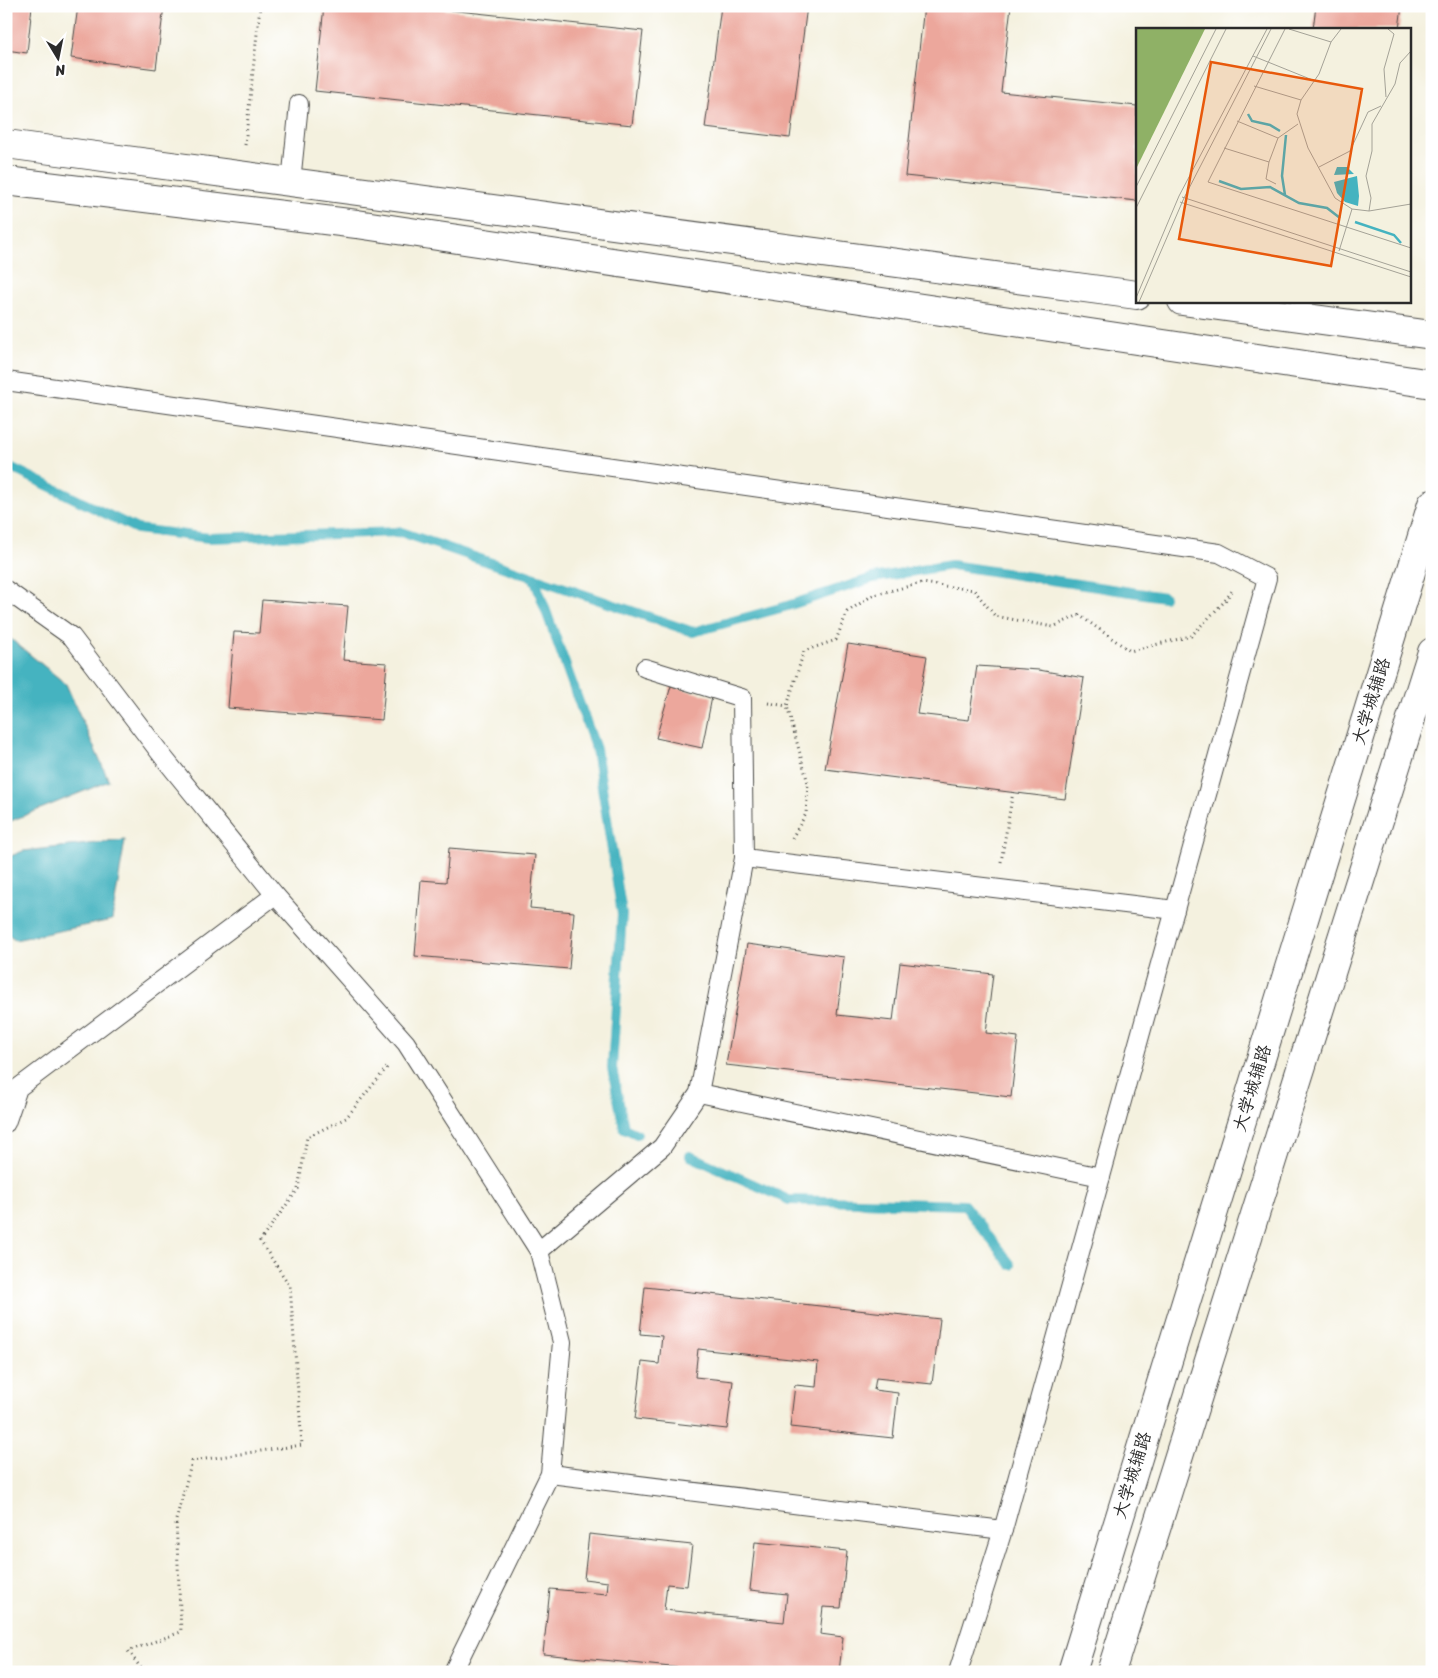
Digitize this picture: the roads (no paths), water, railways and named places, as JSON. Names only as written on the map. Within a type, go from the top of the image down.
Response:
[{"type":"street","points":[[6,144],[1136,295]]},
{"type":"street","points":[[6,181],[357,224],[1432,384]]},
{"type":"street","points":[[1189,302],[1432,335]]},
{"type":"street","name":"大学城辅路","points":[[1072,1672],[1432,504]]},
{"type":"street","points":[[1111,1672],[1432,652]]},
{"type":"lane","points":[[291,182],[299,104]]},
{"type":"lane","points":[[6,381],[1219,553],[1267,578],[1003,1530],[958,1672]]},
{"type":"lane","points":[[6,590],[72,637],[164,758],[275,895],[406,1044],[539,1251],[562,1342],[550,1474],[453,1672]]},
{"type":"lane","points":[[539,1251],[662,1147],[699,1093],[744,858],[742,698],[645,668]]},
{"type":"lane","points":[[744,858],[1176,910]]},
{"type":"lane","points":[[6,1123],[18,1088],[275,895]]},
{"type":"lane","points":[[699,1093],[1101,1178]]},
{"type":"lane","points":[[550,1474],[1003,1530]]},
{"type":"water","points":[[6,635],[66,684],[109,781],[6,823]]},
{"type":"water","points":[[125,840],[112,920],[15,940],[6,934],[6,858],[23,851]]},
{"type":"waterway","points":[[6,465],[137,529],[209,538],[401,532],[693,632],[784,607],[873,578],[951,565],[1164,597]]},
{"type":"waterway","points":[[534,578],[596,749],[622,914],[612,1068],[624,1128],[637,1134]]},
{"type":"waterway","points":[[690,1156],[789,1200],[964,1205],[1011,1265]]}]
